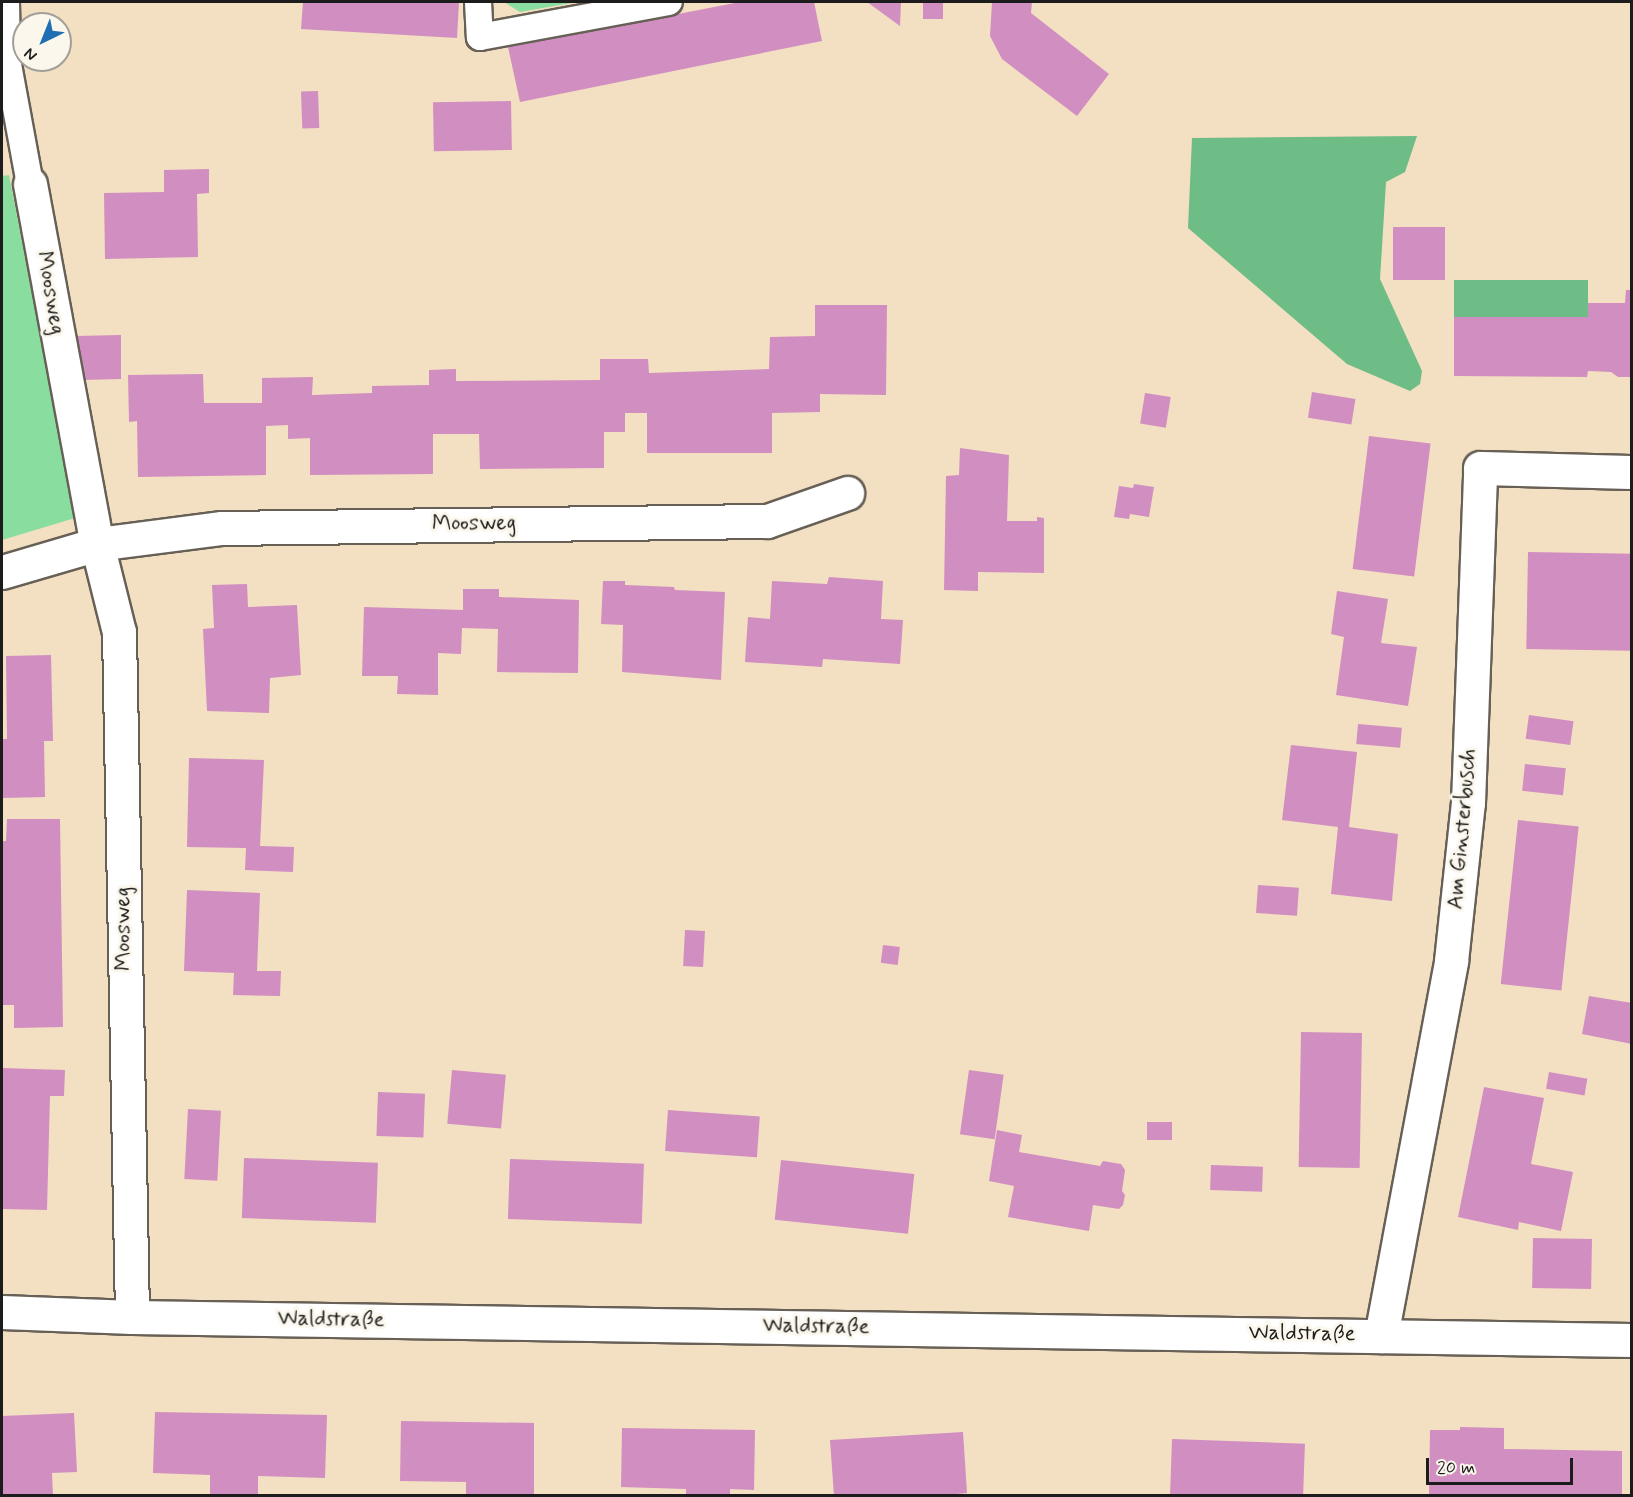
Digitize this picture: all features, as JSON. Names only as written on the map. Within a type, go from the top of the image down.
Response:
[{"type":"street","name":"Moosweg","points":[[30,184],[97,544],[119,632],[132,1317]]},
{"type":"street","name":"Am Ginsterbusch","points":[[1381,1335],[1451,961],[1468,803],[1480,468],[1632,472]]},
{"type":"street","name":"Moosweg","points":[[2,572],[97,544],[222,528],[767,521],[847,492]]},
{"type":"street","name":"Waldstraße","points":[[2,1312],[132,1317],[1632,1340]]},
{"type":"lane","points":[[6,2],[7,59],[30,184]]},
{"type":"lane","points":[[478,2],[480,37],[669,2]]},
{"type":"green space","points":[[504,2],[577,2],[520,12]]},
{"type":"green space","points":[[1417,136],[1405,172],[1386,182],[1380,279],[1422,371],[1420,384],[1410,391],[1347,364],[1188,228],[1192,138]]},
{"type":"green space","points":[[9,175],[75,518],[2,540],[2,176]]},
{"type":"green space","points":[[1454,280],[1588,280],[1588,317],[1454,317]]},
{"type":"building","points":[[303,2],[459,2],[457,38],[301,29]]},
{"type":"building","points":[[740,2],[814,2],[822,41],[520,102],[508,47]]},
{"type":"building","points":[[867,2],[901,2],[900,26]]},
{"type":"building","points":[[923,2],[943,2],[943,19],[923,19]]},
{"type":"building","points":[[992,2],[1032,2],[1031,13],[1109,74],[1077,116],[1002,59],[990,36]]},
{"type":"building","points":[[318,91],[319,128],[302,129],[301,92]]},
{"type":"building","points":[[511,101],[512,150],[434,151],[433,102]]},
{"type":"building","points":[[209,169],[209,193],[197,194],[198,257],[105,259],[104,193],[164,192],[164,170]]},
{"type":"building","points":[[1393,227],[1445,227],[1445,280],[1393,280]]},
{"type":"building","points":[[1626,290],[1632,290],[1632,377],[1618,377],[1611,372],[1588,371],[1587,377],[1454,376],[1454,317],[1588,317],[1588,303],[1625,303]]},
{"type":"building","points":[[815,305],[887,305],[886,395],[820,394],[820,412],[772,413],[772,453],[647,453],[647,413],[625,413],[625,432],[604,432],[604,468],[480,469],[479,434],[433,434],[433,474],[310,475],[310,438],[288,439],[288,425],[266,426],[266,475],[138,477],[137,421],[129,422],[128,375],[203,374],[204,403],[262,403],[262,378],[313,377],[312,395],[372,393],[372,386],[429,385],[429,370],[456,369],[456,381],[600,380],[600,359],[648,359],[649,373],[769,369],[770,337],[815,336]]},
{"type":"building","points":[[121,335],[121,379],[82,380],[75,336]]},
{"type":"building","points":[[1312,392],[1355,399],[1351,425],[1308,418]]},
{"type":"building","points":[[1145,393],[1171,397],[1166,428],[1140,424]]},
{"type":"building","points":[[1369,436],[1431,444],[1414,577],[1353,569]]},
{"type":"building","points":[[960,448],[1009,455],[1007,521],[1037,521],[1037,517],[1044,518],[1044,573],[978,572],[978,591],[944,590],[946,476],[959,475]]},
{"type":"building","points":[[1134,484],[1154,487],[1149,517],[1130,514],[1129,519],[1114,517],[1119,486],[1133,488]]},
{"type":"building","points":[[1528,552],[1632,554],[1630,651],[1526,649]]},
{"type":"building","points":[[829,577],[883,581],[881,619],[903,620],[900,664],[823,659],[822,667],[745,662],[748,617],[770,619],[772,581],[827,584]]},
{"type":"building","points":[[603,581],[625,581],[625,585],[674,587],[675,590],[725,592],[721,680],[622,672],[623,625],[601,624]]},
{"type":"building","points":[[247,584],[248,607],[297,605],[301,675],[270,678],[269,713],[207,711],[203,629],[214,628],[212,585]]},
{"type":"building","points":[[463,589],[499,589],[499,597],[579,600],[578,673],[497,672],[498,629],[462,628],[461,654],[438,653],[438,695],[397,694],[398,676],[362,676],[364,607],[463,610]]},
{"type":"building","points":[[1337,591],[1388,599],[1381,643],[1417,647],[1408,706],[1336,695],[1344,637],[1331,634]]},
{"type":"building","points":[[51,655],[53,741],[44,741],[45,797],[2,798],[2,739],[7,739],[6,656]]},
{"type":"building","points":[[1529,715],[1574,721],[1570,745],[1526,739]]},
{"type":"building","points":[[1358,724],[1402,728],[1400,748],[1356,744]]},
{"type":"building","points":[[1291,745],[1357,752],[1349,827],[1398,834],[1392,901],[1331,894],[1338,827],[1282,820]]},
{"type":"building","points":[[189,758],[264,760],[260,846],[294,847],[293,872],[245,870],[246,848],[187,847]]},
{"type":"building","points":[[1525,764],[1566,768],[1563,795],[1522,791]]},
{"type":"building","points":[[7,819],[60,819],[63,1027],[14,1028],[14,1005],[2,1005],[2,841],[6,841]]},
{"type":"building","points":[[1518,820],[1579,826],[1561,990],[1501,984]]},
{"type":"building","points":[[1258,885],[1299,888],[1297,916],[1256,913]]},
{"type":"building","points":[[187,890],[260,893],[257,971],[281,971],[280,996],[233,995],[234,973],[184,971]]},
{"type":"building","points":[[685,930],[705,931],[703,967],[683,966]]},
{"type":"building","points":[[883,945],[900,947],[898,965],[881,963]]},
{"type":"building","points":[[1589,996],[1632,1003],[1632,1044],[1582,1034]]},
{"type":"building","points":[[1301,1032],[1362,1033],[1360,1168],[1299,1167]]},
{"type":"building","points":[[2,1068],[65,1070],[64,1096],[50,1096],[47,1210],[2,1209]]},
{"type":"building","points":[[452,1070],[506,1075],[501,1129],[447,1124]]},
{"type":"building","points":[[969,1070],[1004,1075],[995,1139],[960,1134]]},
{"type":"building","points":[[1549,1072],[1587,1079],[1584,1096],[1546,1089]]},
{"type":"building","points":[[1484,1087],[1544,1098],[1531,1164],[1573,1172],[1561,1231],[1519,1222],[1518,1230],[1458,1217]]},
{"type":"building","points":[[378,1092],[425,1094],[423,1138],[376,1136]]},
{"type":"building","points":[[188,1109],[221,1111],[217,1181],[184,1179]]},
{"type":"building","points":[[668,1110],[760,1116],[757,1157],[665,1151]]},
{"type":"building","points":[[1147,1122],[1172,1122],[1172,1140],[1147,1140]]},
{"type":"building","points":[[997,1130],[1022,1135],[1019,1152],[1100,1166],[1103,1161],[1121,1164],[1125,1170],[1123,1205],[1119,1209],[1093,1205],[1089,1231],[1008,1217],[1014,1186],[989,1181]]},
{"type":"building","points":[[244,1158],[378,1163],[376,1223],[242,1218]]},
{"type":"building","points":[[510,1159],[644,1164],[642,1224],[508,1219]]},
{"type":"building","points":[[781,1160],[914,1174],[908,1234],[775,1220]]},
{"type":"building","points":[[1211,1165],[1263,1167],[1262,1192],[1210,1190]]},
{"type":"building","points":[[1533,1238],[1592,1239],[1591,1289],[1532,1288]]},
{"type":"building","points":[[155,1412],[327,1415],[325,1478],[258,1476],[258,1496],[210,1496],[210,1475],[153,1473]]},
{"type":"building","points":[[74,1413],[77,1472],[52,1473],[53,1496],[2,1496],[2,1416]]},
{"type":"building","points":[[401,1421],[534,1423],[534,1496],[466,1496],[466,1482],[400,1481]]},
{"type":"building","points":[[1460,1427],[1504,1428],[1504,1449],[1622,1451],[1622,1496],[1429,1496],[1430,1430],[1460,1430]]},
{"type":"building","points":[[622,1428],[755,1430],[754,1490],[730,1489],[730,1496],[686,1496],[686,1489],[621,1487]]},
{"type":"building","points":[[963,1432],[967,1493],[937,1496],[834,1496],[830,1440]]},
{"type":"building","points":[[1172,1439],[1305,1444],[1303,1496],[1170,1496]]}]
